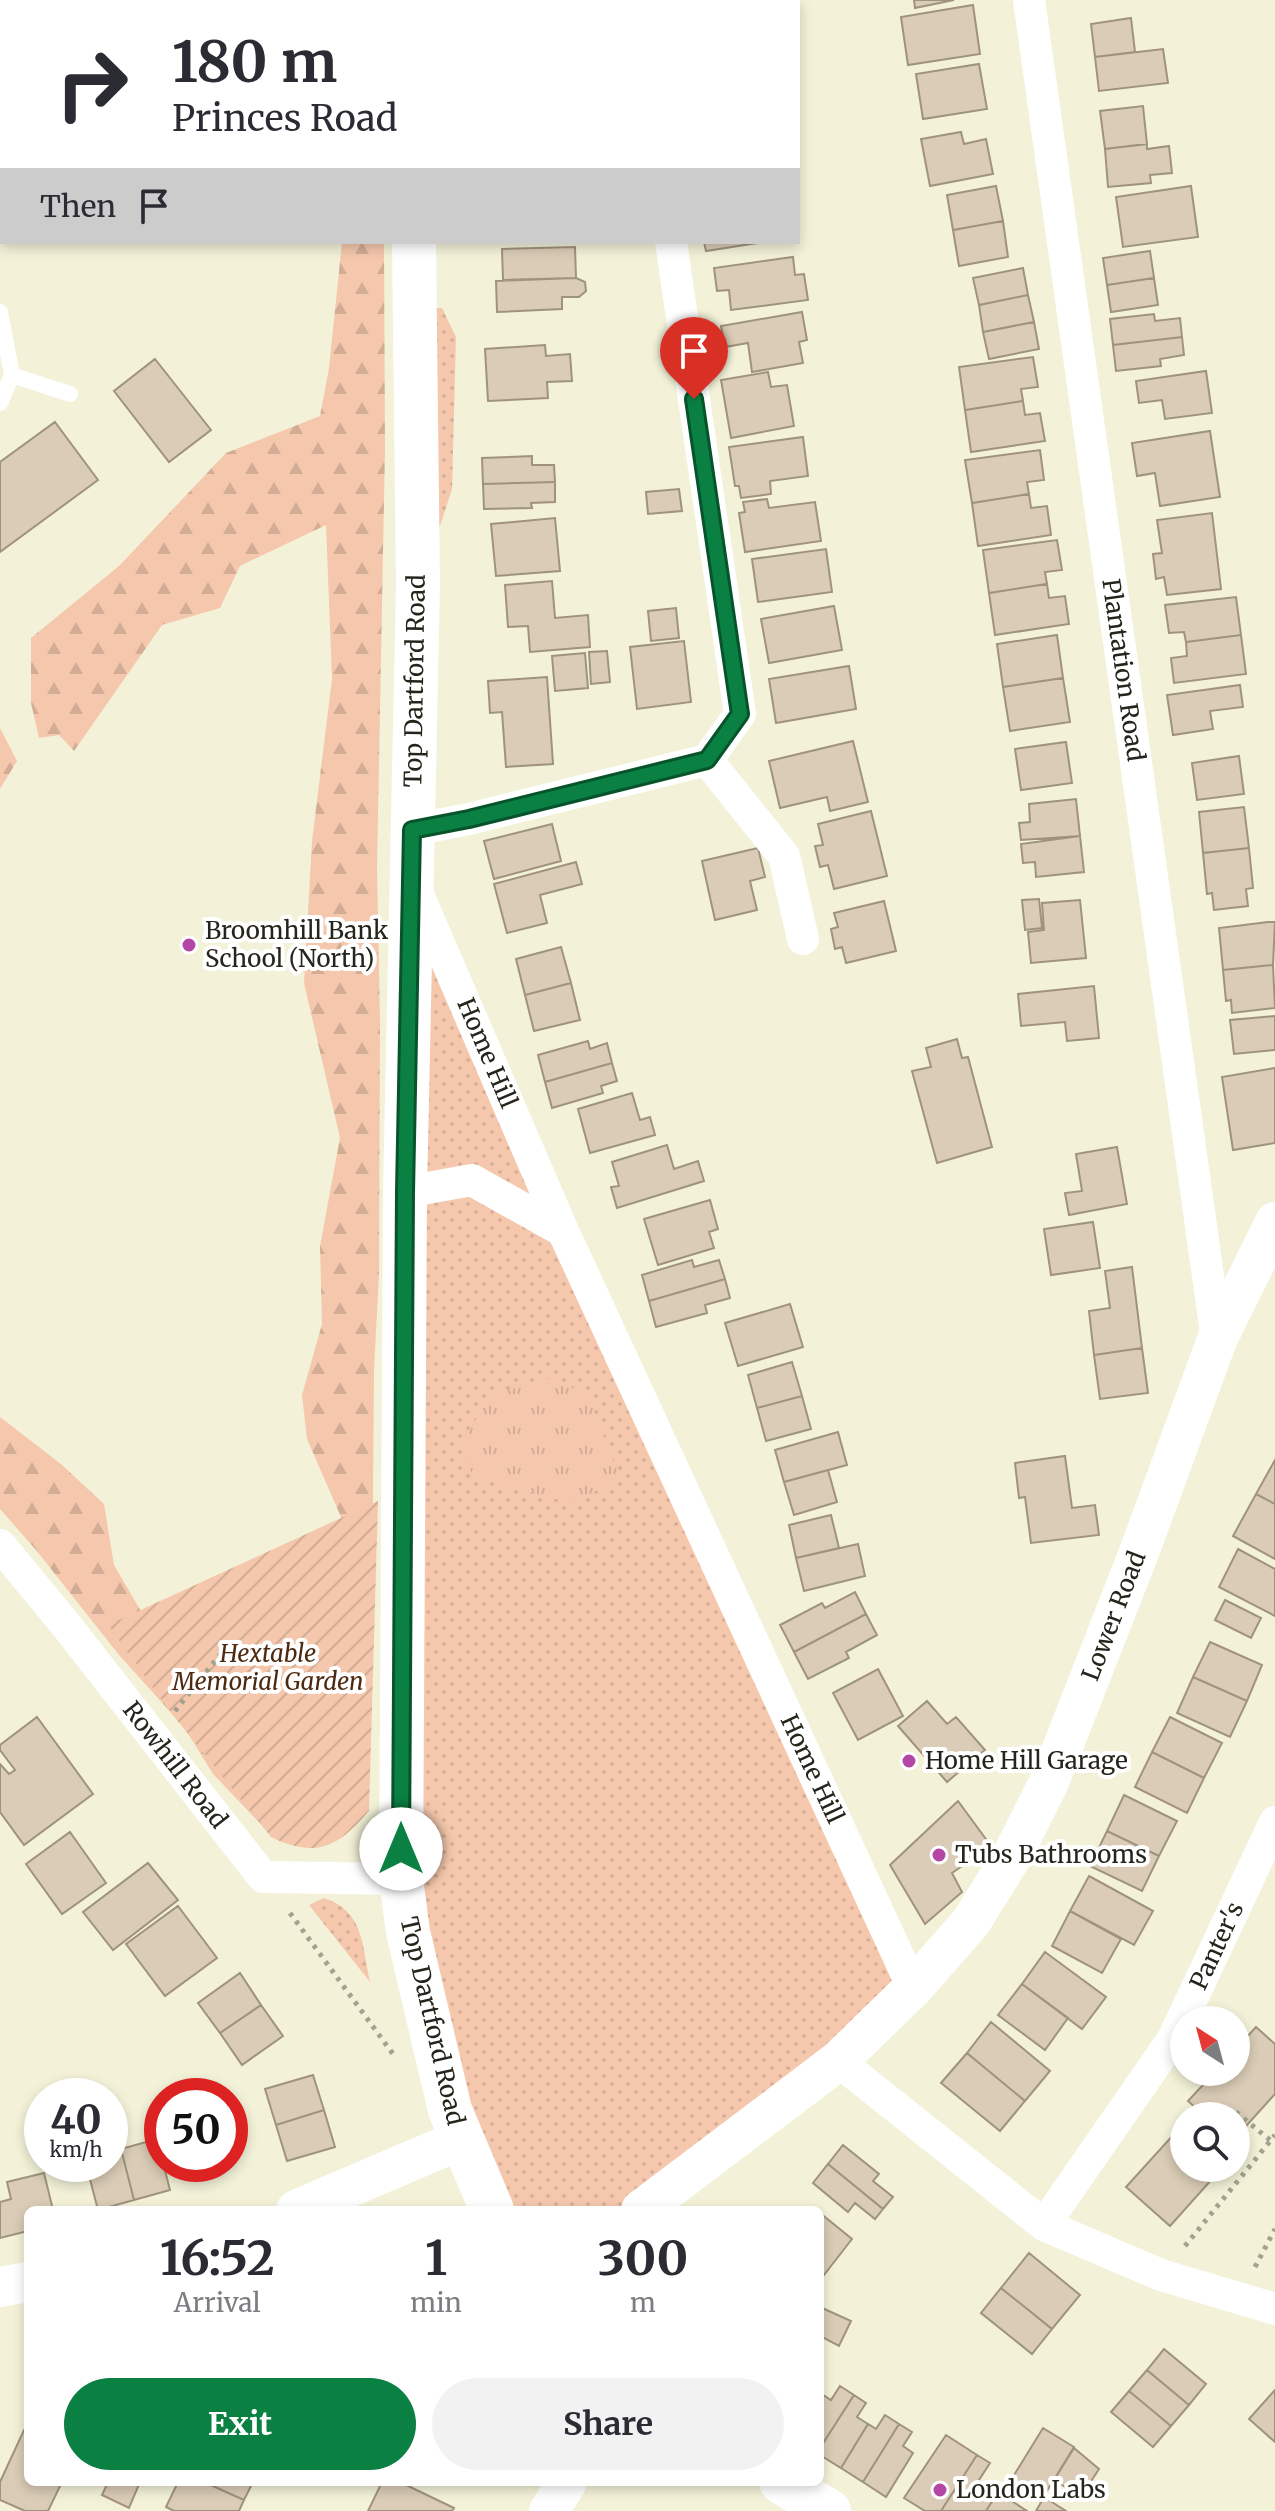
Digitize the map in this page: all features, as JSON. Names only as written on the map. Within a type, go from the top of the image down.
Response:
[{"type":"main road","name":"Top Dartford Road","points":[[414,244],[418,586],[405,1192],[401,1879],[408,1932],[450,2110],[490,2206]]},
{"type":"main road","points":[[788,2486],[829,2511]]},
{"type":"street","name":"Plantation Road","points":[[1029,0],[1217,1340]]},
{"type":"street","points":[[412,830],[469,819],[707,760],[740,714],[671,244]]},
{"type":"street","points":[[707,760],[784,856],[803,939]]},
{"type":"street","name":"Home Hill","points":[[410,876],[563,1231],[913,1988]]},
{"type":"street","points":[[405,1192],[472,1180],[563,1231]]},
{"type":"street","name":"Lower Road","points":[[913,1988],[971,1922],[1012,1856],[1049,1782],[1138,1555],[1217,1340],[1275,1222]]},
{"type":"street","name":"Rowhill Road","points":[[0,1545],[263,1877]]},
{"type":"street","name":"Panter's","points":[[1044,2225],[1173,2039],[1275,1822]]},
{"type":"street","points":[[263,1877],[401,1879]]},
{"type":"street","points":[[646,2206],[838,2061],[913,1988]]},
{"type":"street","points":[[838,2061],[1044,2225],[1161,2275],[1275,2309]]},
{"type":"street","points":[[305,2206],[460,2140]]},
{"type":"street","points":[[0,2287],[24,2283]]},
{"type":"street","points":[[549,2511],[565,2486]]},
{"type":"lane","points":[[0,312],[12,375],[0,403]]},
{"type":"lane","points":[[12,375],[70,394]]},
{"type":"path","points":[[150,1732],[172,1714],[222,1652],[243,1639]]},
{"type":"path","points":[[263,1877],[402,2066]]},
{"type":"path","points":[[1161,2275],[1273,2138],[1250,2122]]},
{"type":"green space","points":[[342,244],[384,244],[385,448],[377,868],[379,1274],[374,1370],[372,1615],[271,1835],[213,1774],[184,1727],[119,1655],[0,1509],[0,1417],[61,1464],[104,1504],[114,1565],[142,1613],[343,1588],[341,1517],[307,1439],[302,1395],[322,1324],[320,1246],[340,1138],[304,983],[312,841],[332,679],[326,525],[240,566],[220,608],[162,625],[74,751],[59,735],[39,738],[31,703],[31,638],[119,566],[226,453],[320,416],[329,368]]},
{"type":"green space","points":[[442,308],[456,337],[452,489],[440,526],[418,524],[418,309]]},
{"type":"green space","points":[[0,728],[17,761],[0,789]]},
{"type":"green space","points":[[411,878],[561,1228],[472,1179],[407,1190]]},
{"type":"green space","points":[[472,1182],[563,1231],[911,1988],[646,2206],[493,2206],[409,1931],[406,1193]]},
{"type":"green space","points":[[551,1378],[588,1395],[621,1480],[569,1503],[473,1476],[460,1445],[491,1395]]},
{"type":"green space","name":"Hextable Memorial Garden","points":[[378,1501],[369,1811],[347,1833],[325,1846],[314,1848],[287,1844],[271,1837],[172,1714],[108,1625]]},
{"type":"green space","points":[[324,1898],[347,1911],[354,1921],[370,1982],[309,1905]]},
{"type":"building","points":[[914,0],[954,0],[915,8]]},
{"type":"building","points":[[973,5],[980,54],[908,65],[901,17]]},
{"type":"building","points":[[1131,18],[1135,52],[1095,57],[1091,24]]},
{"type":"building","points":[[1163,49],[1168,83],[1099,91],[1095,57]]},
{"type":"building","points":[[979,64],[987,109],[923,119],[916,74]]},
{"type":"building","points":[[1143,106],[1147,144],[1105,149],[1100,111]]},
{"type":"building","points":[[961,132],[964,144],[986,139],[993,174],[930,186],[921,139]]},
{"type":"building","points":[[1147,144],[1147,149],[1169,146],[1172,173],[1150,175],[1151,183],[1108,187],[1105,149]]},
{"type":"building","points":[[996,186],[1003,221],[953,230],[947,195]]},
{"type":"building","points":[[1191,186],[1198,237],[1123,247],[1116,197]]},
{"type":"building","points":[[1003,221],[1008,257],[959,266],[953,230]]},
{"type":"building","points":[[704,244],[751,244],[706,251]]},
{"type":"building","points":[[575,247],[576,278],[503,280],[502,249]]},
{"type":"building","points":[[1150,251],[1154,278],[1107,285],[1103,258]]},
{"type":"building","points":[[793,257],[795,275],[804,274],[808,300],[731,310],[729,290],[717,291],[714,268]]},
{"type":"building","points":[[1023,268],[1028,295],[979,305],[973,278]]},
{"type":"building","points":[[576,278],[585,282],[586,291],[579,297],[562,297],[562,309],[497,312],[496,281]]},
{"type":"building","points":[[1154,278],[1158,305],[1111,312],[1107,285]]},
{"type":"building","points":[[1028,295],[1034,322],[983,332],[979,305]]},
{"type":"building","points":[[802,312],[807,340],[799,342],[803,363],[752,372],[748,343],[725,347],[721,326]]},
{"type":"building","points":[[1154,314],[1155,321],[1180,318],[1182,337],[1113,345],[1110,319]]},
{"type":"building","points":[[1034,322],[1039,349],[989,359],[983,332]]},
{"type":"building","points":[[1182,337],[1184,355],[1160,359],[1161,366],[1116,371],[1113,345]]},
{"type":"building","points":[[545,345],[546,356],[570,354],[572,381],[547,382],[548,398],[488,401],[485,349]]},
{"type":"building","points":[[1033,357],[1038,387],[1021,389],[1023,401],[965,410],[959,367]]},
{"type":"building","points":[[155,359],[211,430],[169,462],[114,391]]},
{"type":"building","points":[[1206,371],[1212,413],[1165,419],[1162,400],[1139,403],[1136,381]]},
{"type":"building","points":[[768,372],[771,387],[787,385],[794,426],[731,438],[721,380]]},
{"type":"building","points":[[1023,401],[1025,415],[1040,413],[1045,441],[971,452],[965,410]]},
{"type":"building","points":[[55,422],[98,480],[0,552],[0,462]]},
{"type":"building","points":[[1210,431],[1220,497],[1160,506],[1155,473],[1137,476],[1132,443]]},
{"type":"building","points":[[803,437],[808,476],[770,481],[771,494],[741,498],[739,486],[735,486],[729,447]]},
{"type":"building","points":[[1040,450],[1044,480],[1027,482],[1029,494],[972,503],[965,460]]},
{"type":"building","points":[[532,456],[532,465],[554,465],[555,482],[483,484],[482,458]]},
{"type":"building","points":[[555,482],[555,502],[531,503],[532,508],[484,509],[483,484]]},
{"type":"building","points":[[679,489],[682,511],[648,514],[646,492]]},
{"type":"building","points":[[1029,494],[1031,508],[1047,506],[1051,535],[978,546],[972,503]]},
{"type":"building","points":[[767,499],[769,508],[815,502],[821,541],[745,552],[739,513],[745,512],[743,502]]},
{"type":"building","points":[[1212,513],[1221,589],[1167,595],[1164,577],[1156,579],[1153,554],[1162,553],[1157,520]]},
{"type":"building","points":[[555,518],[560,571],[496,576],[491,524]]},
{"type":"building","points":[[1057,540],[1062,570],[1045,572],[1047,584],[989,593],[983,550]]},
{"type":"building","points":[[826,549],[832,592],[758,602],[752,559]]},
{"type":"building","points":[[552,581],[555,618],[588,615],[590,647],[530,652],[528,626],[508,627],[505,585]]},
{"type":"building","points":[[1047,584],[1049,598],[1065,596],[1069,624],[995,635],[989,593]]},
{"type":"building","points":[[1236,597],[1241,635],[1186,642],[1184,632],[1169,633],[1165,605]]},
{"type":"building","points":[[834,606],[842,650],[769,663],[761,619]]},
{"type":"building","points":[[676,608],[679,638],[651,641],[648,611]]},
{"type":"building","points":[[1057,635],[1063,678],[1003,687],[997,644]]},
{"type":"building","points":[[1241,635],[1246,674],[1174,683],[1171,658],[1187,656],[1186,642]]},
{"type":"building","points":[[684,641],[691,702],[637,709],[630,647]]},
{"type":"building","points":[[607,651],[610,682],[591,684],[589,652]]},
{"type":"building","points":[[585,653],[588,688],[555,691],[552,656]]},
{"type":"building","points":[[849,666],[856,709],[776,723],[769,679]]},
{"type":"building","points":[[547,677],[553,764],[506,767],[502,712],[490,713],[488,681]]},
{"type":"building","points":[[1063,678],[1070,722],[1010,731],[1003,687]]},
{"type":"building","points":[[1240,685],[1243,707],[1210,711],[1213,729],[1173,735],[1167,695]]},
{"type":"building","points":[[853,741],[868,802],[830,811],[827,797],[780,808],[769,761]]},
{"type":"building","points":[[1066,742],[1072,783],[1021,790],[1015,749]]},
{"type":"building","points":[[1239,756],[1244,794],[1197,800],[1192,763]]},
{"type":"building","points":[[1076,799],[1080,836],[1021,840],[1019,823],[1030,822],[1029,804]]},
{"type":"building","points":[[1244,807],[1249,848],[1203,853],[1199,812]]},
{"type":"building","points":[[871,811],[887,876],[834,889],[828,865],[820,867],[815,846],[823,845],[818,824]]},
{"type":"building","points":[[552,824],[561,861],[494,879],[484,841]]},
{"type":"building","points":[[1080,836],[1084,872],[1036,877],[1035,862],[1023,863],[1021,844]]},
{"type":"building","points":[[758,848],[765,877],[750,881],[757,910],[715,920],[702,861]]},
{"type":"building","points":[[1249,848],[1253,888],[1246,889],[1248,906],[1214,910],[1212,893],[1207,894],[1203,853]]},
{"type":"building","points":[[576,862],[582,884],[540,895],[547,923],[507,933],[494,884]]},
{"type":"building","points":[[1039,899],[1042,928],[1025,930],[1022,900]]},
{"type":"building","points":[[1080,900],[1086,958],[1031,963],[1028,932],[1044,930],[1042,903]]},
{"type":"building","points":[[884,901],[896,951],[846,963],[842,947],[835,949],[831,929],[838,927],[834,913]]},
{"type":"building","points":[[1275,922],[1273,965],[1223,970],[1219,928]]},
{"type":"building","points":[[561,947],[571,983],[525,995],[516,959]]},
{"type":"building","points":[[1273,965],[1275,1008],[1232,1013],[1231,1000],[1226,1001],[1223,970]]},
{"type":"building","points":[[571,983],[580,1020],[534,1031],[525,995]]},
{"type":"building","points":[[1094,986],[1099,1038],[1067,1041],[1065,1022],[1021,1026],[1018,994]]},
{"type":"building","points":[[1275,1016],[1275,1050],[1234,1054],[1230,1020]]},
{"type":"building","points":[[957,1039],[962,1058],[968,1057],[992,1147],[937,1163],[912,1071],[931,1067],[926,1048]]},
{"type":"building","points":[[588,1041],[590,1049],[607,1043],[612,1063],[545,1082],[538,1055]]},
{"type":"building","points":[[612,1063],[617,1081],[601,1086],[603,1093],[552,1108],[545,1082]]},
{"type":"building","points":[[1275,1068],[1275,1143],[1233,1150],[1222,1077]]},
{"type":"building","points":[[632,1093],[640,1120],[650,1117],[655,1135],[590,1153],[578,1109]]},
{"type":"building","points":[[667,1145],[674,1169],[698,1161],[704,1181],[617,1208],[611,1187],[619,1186],[612,1162]]},
{"type":"building","points":[[1117,1147],[1127,1204],[1069,1215],[1065,1193],[1082,1191],[1076,1154]]},
{"type":"building","points":[[710,1200],[718,1229],[709,1232],[714,1248],[658,1265],[644,1219]]},
{"type":"building","points":[[1093,1222],[1100,1268],[1051,1275],[1044,1229]]},
{"type":"building","points":[[692,1260],[694,1267],[719,1260],[725,1279],[649,1301],[642,1275]]},
{"type":"building","points":[[1132,1267],[1142,1348],[1094,1355],[1089,1311],[1110,1308],[1105,1271]]},
{"type":"building","points":[[725,1279],[730,1298],[705,1305],[707,1313],[656,1327],[649,1301]]},
{"type":"building","points":[[790,1304],[803,1347],[738,1366],[725,1323]]},
{"type":"building","points":[[1142,1348],[1148,1393],[1100,1399],[1094,1355]]},
{"type":"building","points":[[792,1362],[802,1396],[757,1408],[748,1375]]},
{"type":"building","points":[[802,1396],[811,1429],[766,1441],[757,1408]]},
{"type":"building","points":[[838,1432],[847,1465],[784,1482],[775,1450]]},
{"type":"building","points":[[1065,1456],[1072,1508],[1095,1505],[1099,1535],[1031,1543],[1025,1497],[1019,1498],[1015,1463]]},
{"type":"building","points":[[1275,1460],[1275,1504],[1256,1494]]},
{"type":"building","points":[[828,1470],[837,1502],[794,1515],[784,1482]]},
{"type":"building","points":[[1256,1494],[1275,1504],[1275,1559],[1233,1536]]},
{"type":"building","points":[[831,1515],[839,1548],[796,1558],[789,1525]]},
{"type":"building","points":[[858,1544],[865,1576],[804,1591],[796,1558]]},
{"type":"building","points":[[1238,1549],[1275,1569],[1275,1616],[1219,1587]]},
{"type":"building","points":[[855,1592],[866,1614],[794,1652],[780,1625],[822,1603],[825,1608]]},
{"type":"building","points":[[1225,1600],[1261,1618],[1251,1638],[1215,1620]]},
{"type":"building","points":[[866,1614],[877,1635],[846,1652],[849,1658],[808,1679],[794,1652]]},
{"type":"building","points":[[1210,1642],[1262,1665],[1247,1701],[1193,1677]]},
{"type":"building","points":[[878,1669],[903,1716],[858,1740],[833,1693]]},
{"type":"building","points":[[1193,1677],[1247,1701],[1230,1737],[1177,1713]]},
{"type":"building","points":[[927,1701],[947,1724],[956,1717],[985,1750],[947,1782],[898,1726]]},
{"type":"building","points":[[37,1717],[93,1794],[24,1845],[0,1812],[0,1764],[9,1774],[15,1770],[0,1750],[0,1745]]},
{"type":"building","points":[[1170,1717],[1222,1743],[1204,1778],[1152,1752]]},
{"type":"building","points":[[1152,1752],[1204,1778],[1187,1813],[1135,1787]]},
{"type":"building","points":[[1124,1795],[1177,1821],[1159,1856],[1107,1831]]},
{"type":"building","name":"Tubs Bathrooms","points":[[958,1801],[991,1846],[952,1873],[962,1892],[925,1924],[890,1865]]},
{"type":"building","points":[[1107,1831],[1159,1856],[1142,1891],[1090,1866]]},
{"type":"building","points":[[70,1832],[106,1883],[62,1914],[26,1864]]},
{"type":"building","points":[[148,1863],[178,1900],[113,1950],[83,1912]]},
{"type":"building","points":[[1089,1876],[1153,1911],[1134,1945],[1070,1911]]},
{"type":"building","points":[[178,1906],[217,1958],[165,1996],[126,1944]]},
{"type":"building","points":[[1070,1911],[1121,1939],[1102,1973],[1052,1946]]},
{"type":"building","points":[[1045,1952],[1106,1997],[1082,2029],[1022,1984]]},
{"type":"building","points":[[240,1973],[261,2005],[220,2033],[198,2003]]},
{"type":"building","points":[[1022,1984],[1068,2018],[1045,2050],[998,2015]]},
{"type":"building","points":[[261,2005],[283,2036],[242,2065],[220,2033]]},
{"type":"building","points":[[991,2022],[1050,2071],[1025,2101],[967,2053]]},
{"type":"building","points":[[1256,2027],[1275,2044],[1275,2094],[1250,2122],[1250,2102],[1188,2101],[1202,2086],[1250,2086],[1250,2034]]},
{"type":"building","points":[[967,2053],[1025,2101],[1000,2131],[941,2083]]},
{"type":"building","points":[[313,2075],[324,2110],[276,2125],[265,2089]]},
{"type":"building","points":[[324,2110],[335,2147],[287,2161],[276,2125]]},
{"type":"building","points":[[1170,2138],[1170,2182],[1209,2182],[1170,2226],[1126,2187]]},
{"type":"building","points":[[144,2143],[144,2182],[168,2182],[170,2190],[134,2200],[128,2176],[128,2147]]},
{"type":"building","points":[[843,2145],[879,2174],[873,2181],[893,2197],[883,2209],[828,2164]]},
{"type":"building","points":[[828,2164],[883,2209],[875,2219],[855,2203],[848,2212],[813,2183]]},
{"type":"building","points":[[128,2176],[134,2200],[112,2206],[97,2206],[91,2182],[128,2182]]},
{"type":"building","points":[[24,2178],[24,2182],[46,2182],[52,2206],[24,2206],[24,2232],[0,2238],[0,2202],[11,2199],[7,2182]]},
{"type":"building","points":[[824,2216],[852,2239],[824,2275]]},
{"type":"building","points":[[1029,2253],[1080,2295],[1052,2329],[1001,2288]]},
{"type":"building","points":[[1001,2288],[1052,2329],[1032,2354],[981,2313]]},
{"type":"building","points":[[824,2309],[851,2321],[839,2346],[824,2338]]},
{"type":"building","points":[[1164,2349],[1206,2384],[1189,2405],[1147,2370]]},
{"type":"building","points":[[1147,2370],[1189,2405],[1171,2426],[1129,2391]]},
{"type":"building","points":[[840,2386],[854,2395],[824,2442],[824,2396],[831,2400]]},
{"type":"building","points":[[1275,2390],[1275,2442],[1249,2419]]},
{"type":"building","points":[[1129,2391],[1171,2426],[1153,2447],[1111,2412]]},
{"type":"building","points":[[854,2395],[866,2403],[857,2417],[868,2424],[841,2468],[824,2457],[824,2442]]},
{"type":"building","points":[[885,2415],[899,2424],[863,2482],[841,2468],[868,2424],[876,2429]]},
{"type":"building","points":[[899,2424],[912,2432],[903,2446],[913,2453],[886,2497],[863,2482]]},
{"type":"building","points":[[1043,2428],[1074,2447],[1042,2499],[1011,2480]]},
{"type":"building","points":[[24,2430],[24,2486],[60,2486],[48,2511],[25,2511],[0,2500],[0,2482]]},
{"type":"building","points":[[946,2435],[977,2455],[941,2511],[925,2511],[904,2498]]},
{"type":"building","points":[[1074,2448],[1099,2469],[1081,2497],[1054,2480]]},
{"type":"building","points":[[977,2455],[990,2463],[979,2480],[998,2492],[986,2511],[941,2511]]},
{"type":"building","points":[[106,2486],[138,2486],[129,2508],[102,2495]]},
{"type":"building","points":[[176,2486],[213,2486],[244,2500],[239,2511],[174,2511],[166,2507]]},
{"type":"building","points":[[213,2486],[251,2486],[244,2500]]},
{"type":"building","points":[[380,2486],[408,2486],[454,2508],[452,2511],[368,2511]]},
{"type":"building","points":[[998,2492],[1027,2511],[986,2511]]},
{"type":"building","points":[[1044,2497],[1066,2511],[1036,2511]]},
{"type":"place","name":"Broomhill Bank School (North)","points":[[189,945]]},
{"type":"place","name":"Home Hill Garage","points":[[909,1761]]},
{"type":"place","name":"Tubs Bathrooms","points":[[939,1855]]},
{"type":"place","name":"London Labs","points":[[940,2490]]},
{"type":"route","points":[[401,1849],[405,1192],[412,830],[469,819],[707,760],[740,714],[694,399]]}]
